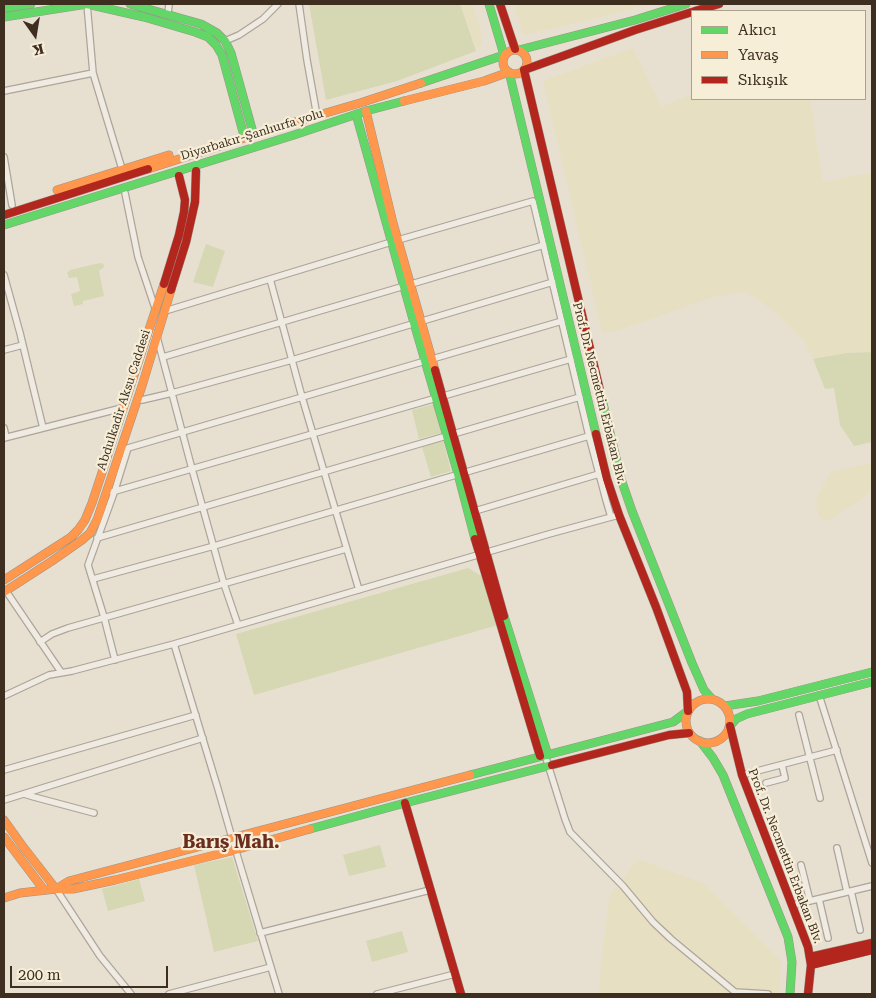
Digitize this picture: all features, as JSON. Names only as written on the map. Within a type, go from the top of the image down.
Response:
[{"type":"main road","points":[[4,8],[31,4]]},
{"type":"main road","points":[[4,17],[87,4],[144,17],[208,37],[222,55],[243,132]]},
{"type":"main road","points":[[130,4],[201,24],[217,32],[225,41],[231,53],[252,129]]},
{"type":"main road","points":[[489,4],[504,55],[504,67],[509,72],[517,74],[635,30],[691,13]]},
{"type":"main road","points":[[500,4],[517,50],[526,57],[527,64],[524,70]]},
{"type":"main road","points":[[504,55],[509,51],[635,20],[686,4]]},
{"type":"main road","points":[[700,10],[719,4]]},
{"type":"main road","name":"Diyarbakır-Şanlıurfa yolu","points":[[4,215],[288,124],[384,96],[504,55]]},
{"type":"main road","name":"Prof. Dr. Necmettin Erbakan Blv.","points":[[524,70],[621,479],[692,663],[704,690],[712,699]]},
{"type":"main road","name":"Diyarbakır-Şanlıurfa yolu","points":[[4,225],[356,114],[484,81],[509,72]]},
{"type":"main road","name":"Prof. Dr. Necmettin Erbakan Blv.","points":[[509,72],[615,516],[656,607],[687,692],[688,711]]},
{"type":"main road","points":[[366,111],[395,241]]},
{"type":"main road","points":[[356,114],[395,241],[482,554],[504,617],[544,755]]},
{"type":"main road","points":[[8,206],[252,129],[276,123],[288,124]]},
{"type":"main road","points":[[4,232],[277,145],[294,135]]},
{"type":"main road","name":"Abdulkadir Aksu Caddesi","points":[[5,591],[52,561],[90,533],[111,492],[156,335],[186,242],[192,218],[196,171]]},
{"type":"main road","name":"Abdulkadir Aksu Caddesi","points":[[4,580],[71,537],[85,520],[167,274],[184,212],[185,200],[179,176]]},
{"type":"main road","points":[[183,189],[186,186],[191,186],[195,194]]},
{"type":"main road","points":[[461,473],[475,510],[482,554]]},
{"type":"main road","points":[[724,706],[758,700],[872,672]]},
{"type":"main road","points":[[730,726],[728,712],[719,701],[712,699],[698,701],[692,705],[686,718],[686,726],[694,738],[700,742],[715,742],[727,733],[736,719],[747,714],[872,682]]},
{"type":"main road","points":[[56,889],[69,881],[673,722],[688,711]]},
{"type":"main road","name":"Prof. Dr. Necmettin Erbakan Blv.","points":[[730,726],[742,775],[808,947],[811,961],[808,994]]},
{"type":"main road","points":[[4,898],[44,890],[73,890],[235,850],[405,803],[669,735],[689,732]]},
{"type":"main road","name":"Prof. Dr. Necmettin Erbakan Blv.","points":[[700,742],[713,758],[723,775],[788,937],[792,962],[790,994]]},
{"type":"main road","points":[[405,803],[461,994]]},
{"type":"main road","points":[[4,820],[56,889]]},
{"type":"main road","points":[[4,838],[44,890]]},
{"type":"main road","points":[[811,961],[872,944]]},
{"type":"main road","points":[[811,961],[872,950]]},
{"type":"street","points":[[87,4],[94,73],[122,169]]},
{"type":"street","points":[[168,14],[169,4]]},
{"type":"street","points":[[225,41],[239,35],[263,19],[278,4]]},
{"type":"street","points":[[300,4],[317,116]]},
{"type":"street","points":[[4,91],[94,73]]},
{"type":"street","points":[[4,157],[8,206]]},
{"type":"street","points":[[125,193],[138,256],[155,308]]},
{"type":"street","points":[[4,696],[42,678],[60,672],[72,671],[174,644],[615,516],[599,474],[589,436],[533,201],[165,311]]},
{"type":"street","points":[[163,357],[544,244]]},
{"type":"street","points":[[4,275],[43,428]]},
{"type":"street","points":[[270,280],[280,322],[359,590]]},
{"type":"street","points":[[137,400],[172,393],[292,360],[553,282]]},
{"type":"street","points":[[115,660],[88,565],[111,492],[128,448],[562,322]]},
{"type":"street","points":[[156,335],[224,584],[238,626]]},
{"type":"street","points":[[4,350],[23,344]]},
{"type":"street","points":[[111,492],[571,359]]},
{"type":"street","points":[[97,538],[580,397]]},
{"type":"street","points":[[4,428],[5,438],[122,408]]},
{"type":"street","points":[[93,579],[214,546],[589,436]]},
{"type":"street","points":[[475,510],[599,474]]},
{"type":"street","points":[[40,642],[60,630],[346,548]]},
{"type":"street","points":[[5,591],[60,672]]},
{"type":"street","points":[[174,644],[279,994]]},
{"type":"street","points":[[819,695],[871,853],[872,863]]},
{"type":"street","points":[[4,770],[196,715]]},
{"type":"street","points":[[799,715],[820,798]]},
{"type":"street","points":[[4,800],[203,738]]},
{"type":"street","points":[[742,775],[837,750]]},
{"type":"street","points":[[544,755],[570,832],[623,886],[653,922],[735,992],[768,994]]},
{"type":"street","points":[[766,783],[785,778],[782,765]]},
{"type":"street","points":[[24,794],[94,813]]},
{"type":"street","points":[[837,848],[860,930]]},
{"type":"street","points":[[801,865],[810,901]]},
{"type":"street","points":[[793,905],[872,886]]},
{"type":"street","points":[[56,889],[100,956],[131,994]]},
{"type":"street","points":[[260,933],[430,890]]},
{"type":"street","points":[[819,899],[828,938]]},
{"type":"street","points":[[169,994],[271,967]]},
{"type":"street","points":[[378,994],[396,992],[455,974]]},
{"type":"shaded area","points":[[460,4],[473,4],[482,44],[476,51]]},
{"type":"shaded area","points":[[514,4],[651,4],[523,35]]},
{"type":"shaded area","points":[[633,48],[662,107],[691,94],[691,100],[810,100],[823,182],[872,172],[872,352],[847,353],[813,359],[804,341],[773,310],[746,292],[713,297],[617,331],[602,333],[543,81]]},
{"type":"shaded area","points":[[872,463],[872,490],[860,501],[844,509],[829,520],[823,520],[819,517],[816,506],[819,492],[832,471]]},
{"type":"shaded area","points":[[638,859],[703,883],[781,961],[779,994],[598,994],[609,897]]},
{"type":"green space","points":[[309,4],[460,4],[476,51],[397,81],[326,100]]},
{"type":"green space","points":[[206,244],[225,251],[213,287],[193,282]]},
{"type":"green space","points":[[102,263],[104,267],[99,271],[104,296],[83,301],[83,304],[74,306],[71,294],[80,291],[77,277],[69,278],[67,273],[70,270]]},
{"type":"green space","points":[[872,352],[872,442],[854,446],[840,425],[834,388],[825,389],[813,359],[847,353]]},
{"type":"green space","points":[[434,404],[441,433],[419,439],[412,410]]},
{"type":"green space","points":[[443,441],[451,471],[431,477],[422,447]]},
{"type":"green space","points":[[468,568],[483,577],[498,625],[254,695],[236,634]]},
{"type":"green space","points":[[380,845],[386,867],[349,876],[343,855]]},
{"type":"green space","points":[[232,857],[258,941],[214,952],[194,865]]},
{"type":"green space","points":[[139,879],[145,901],[108,911],[102,889]]},
{"type":"green space","points":[[402,931],[408,952],[372,962],[366,941]]},
{"type":"traffic: fast","points":[[4,8],[31,4]]},
{"type":"traffic: fast","points":[[4,17],[87,4],[144,17],[208,37],[222,55],[243,132]]},
{"type":"traffic: fast","points":[[130,4],[201,24],[217,33],[225,41],[231,53],[252,129]]},
{"type":"traffic: fast","points":[[489,4],[504,55]]},
{"type":"traffic: fast","points":[[519,50],[635,20],[686,4]]},
{"type":"traffic: fast","points":[[421,83],[504,55]]},
{"type":"traffic: fast","points":[[509,72],[596,434]]},
{"type":"traffic: fast","points":[[4,225],[366,111],[404,101]]},
{"type":"traffic: fast","points":[[356,114],[475,539]]},
{"type":"traffic: fast","points":[[601,395],[621,479],[632,511],[692,663],[704,690],[712,699]]},
{"type":"traffic: fast","points":[[504,616],[548,755]]},
{"type":"traffic: fast","points":[[725,706],[758,701],[872,672]]},
{"type":"traffic: fast","points":[[730,726],[736,719],[747,714],[872,682]]},
{"type":"traffic: fast","points":[[470,775],[673,722],[688,711]]},
{"type":"traffic: fast","points":[[700,741],[723,775],[788,937],[792,962],[790,994]]},
{"type":"traffic: fast","points":[[310,829],[552,765]]},
{"type":"traffic: slow","points":[[515,50],[524,53],[527,62],[524,71],[515,74],[506,71],[503,62],[506,53],[515,50]]},
{"type":"traffic: slow","points":[[404,101],[484,81],[509,72]]},
{"type":"traffic: slow","points":[[148,169],[421,83]]},
{"type":"traffic: slow","points":[[366,111],[393,223],[435,370]]},
{"type":"traffic: slow","points":[[57,190],[169,155]]},
{"type":"traffic: slow","points":[[4,580],[71,537],[85,520],[164,284]]},
{"type":"traffic: slow","points":[[4,592],[52,561],[90,533],[97,520],[142,386],[171,290]]},
{"type":"traffic: slow","points":[[704,699],[712,699],[724,705],[730,721],[724,737],[712,743],[704,743],[692,737],[686,725],[686,717],[692,705],[704,699]]},
{"type":"traffic: slow","points":[[56,889],[69,881],[470,775]]},
{"type":"traffic: slow","points":[[4,820],[56,889]]},
{"type":"traffic: slow","points":[[4,898],[20,893],[73,889],[115,880],[310,829]]},
{"type":"traffic: slow","points":[[4,837],[44,890]]},
{"type":"traffic: jam","points":[[500,4],[515,49]]},
{"type":"traffic: jam","points":[[698,10],[719,4]]},
{"type":"traffic: jam","points":[[524,70],[635,30],[691,12]]},
{"type":"traffic: jam","points":[[524,70],[601,395]]},
{"type":"traffic: jam","points":[[4,215],[148,169]]},
{"type":"traffic: jam","points":[[171,290],[186,242],[195,202],[196,171]]},
{"type":"traffic: jam","points":[[164,284],[184,212],[185,200],[179,176]]},
{"type":"traffic: jam","points":[[435,370],[504,616]]},
{"type":"traffic: jam","points":[[596,434],[607,479],[619,515],[656,607],[687,692],[688,711]]},
{"type":"traffic: jam","points":[[475,539],[540,756]]},
{"type":"traffic: jam","points":[[730,726],[742,775],[808,947],[811,965],[808,994]]},
{"type":"traffic: jam","points":[[552,765],[669,735],[689,733]]},
{"type":"traffic: jam","points":[[405,803],[461,994]]},
{"type":"traffic: jam","points":[[810,957],[872,943]]},
{"type":"traffic: jam","points":[[811,965],[872,950]]},
{"type":"district","name":"Barış Mah.","points":[[231,843]]}]
